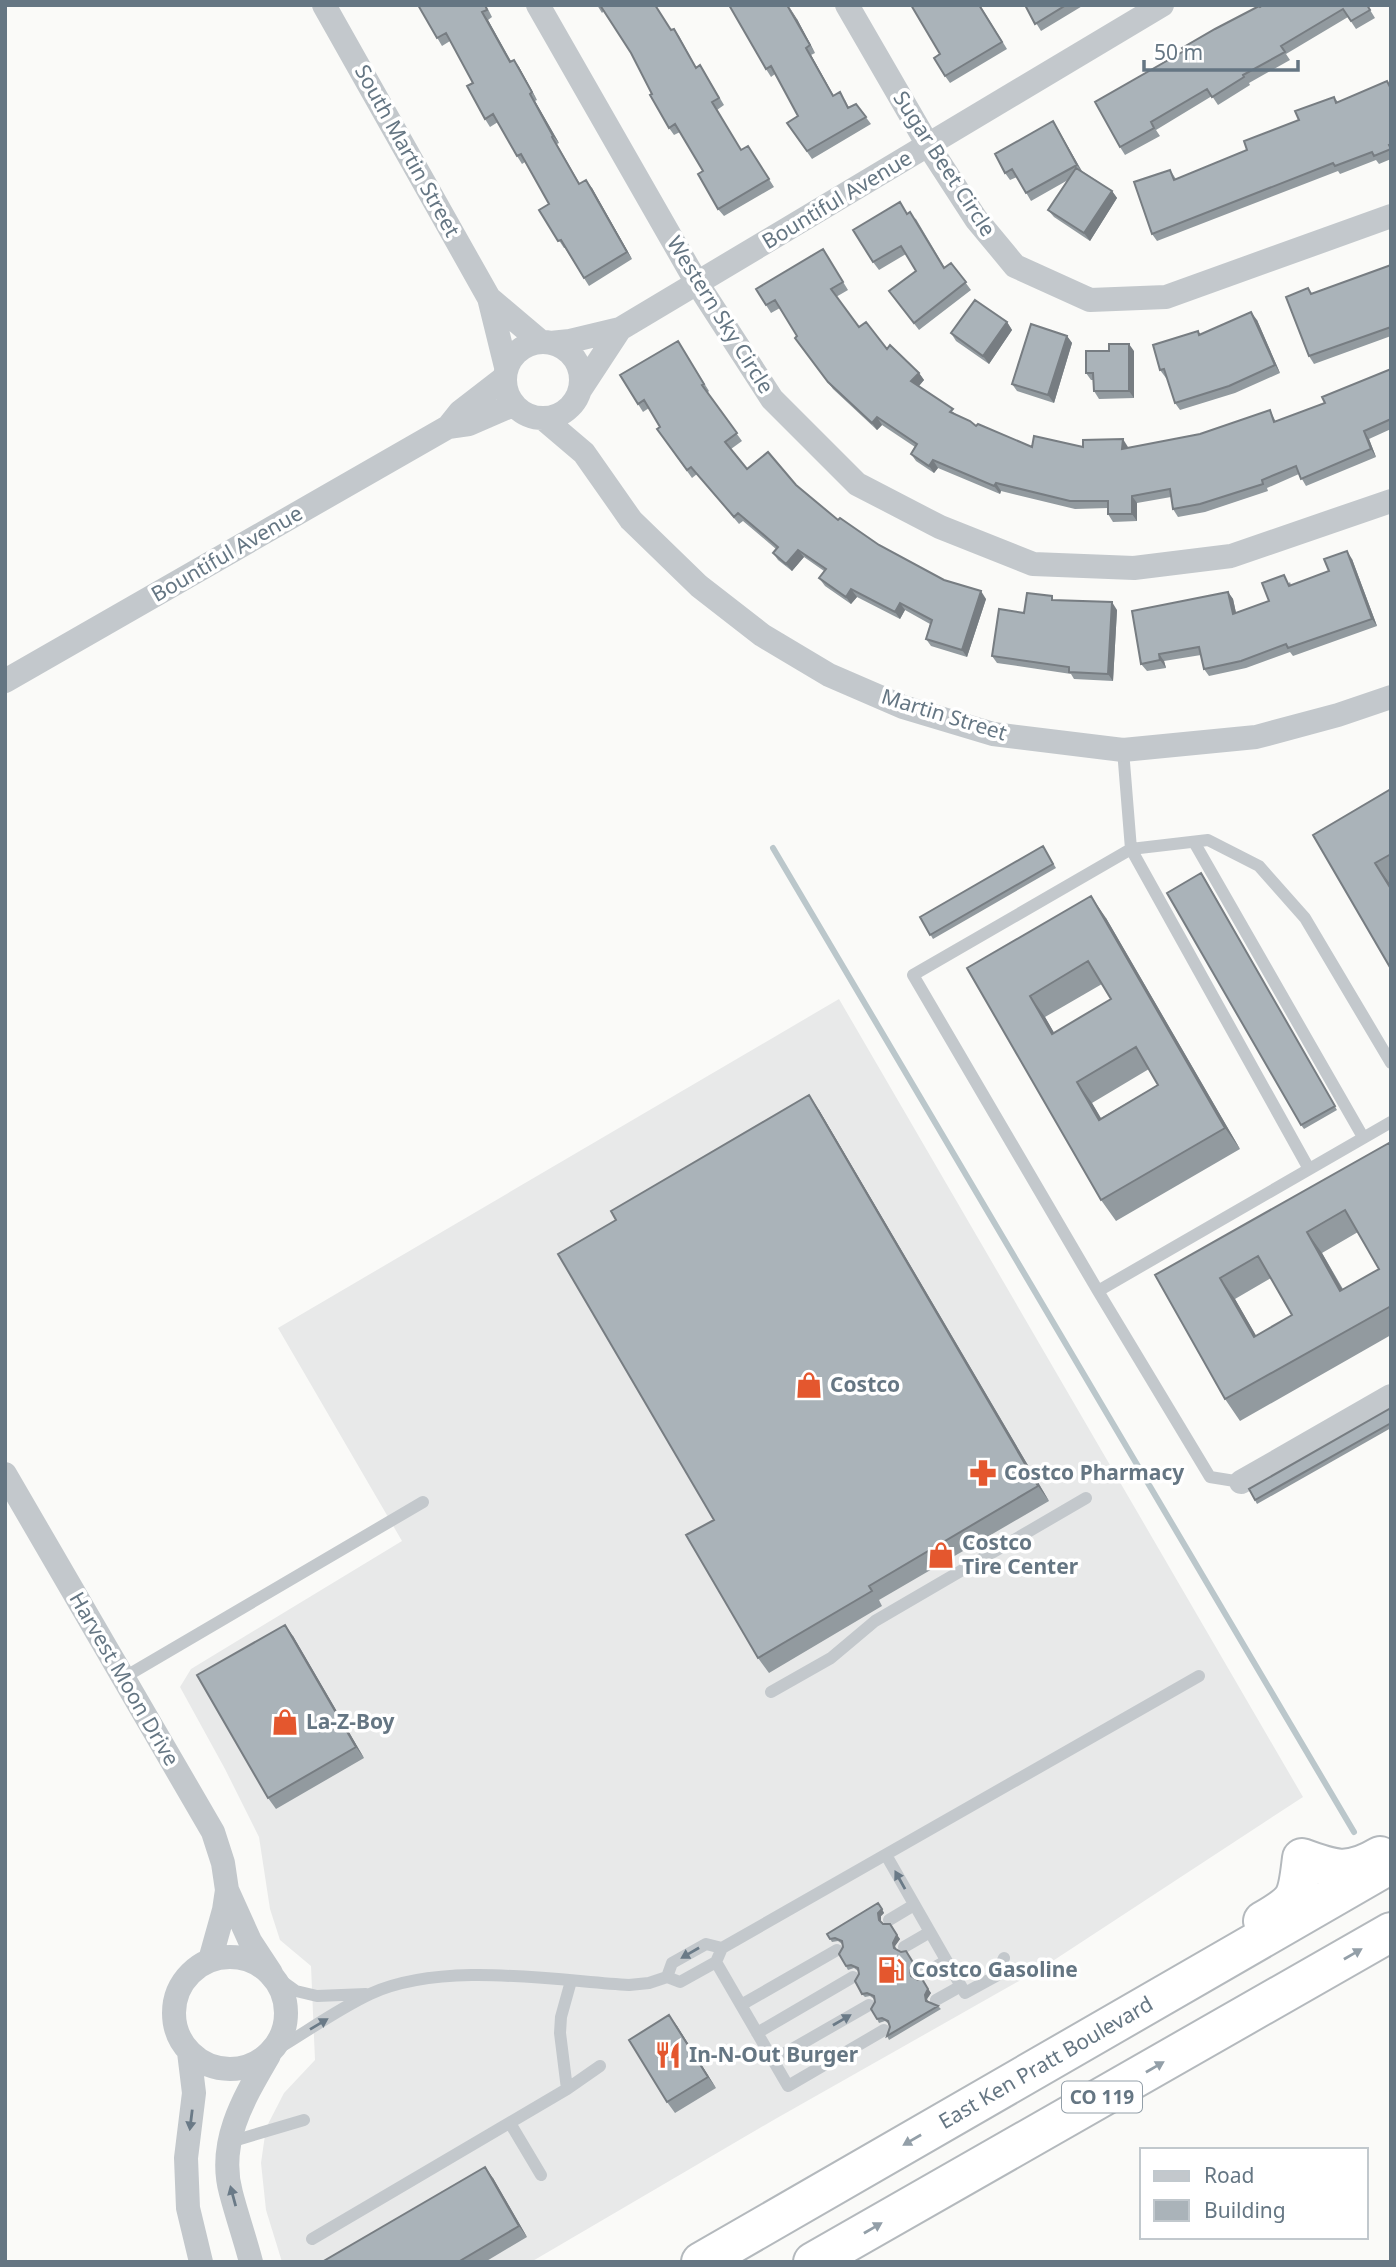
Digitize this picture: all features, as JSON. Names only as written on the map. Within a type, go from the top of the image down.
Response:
[{"type":"highway","points":[[1184,1984],[1201,1957],[1287,1907],[1298,1888],[1301,1858],[1334,1870],[1349,1869],[1364,1865],[1391,1850]]},
{"type":"highway","name":"East Ken Pratt Boulevard","points":[[701,2262],[1391,1864]]},
{"type":"highway","name":"CO 119","points":[[813,2262],[1391,1932]]},
{"type":"street","name":"South Martin Street","points":[[324,5],[489,298],[505,372]]},
{"type":"street","name":"Western Sky Circle","points":[[538,5],[698,283],[772,399],[857,484],[940,527],[1033,564],[1134,568],[1231,556],[1391,501]]},
{"type":"street","name":"Sugar Beet Circle","points":[[847,5],[976,219],[1015,266],[1090,300],[1166,297],[1391,216]]},
{"type":"street","name":"Bountiful Avenue","points":[[545,343],[570,341],[620,329],[1161,5]]},
{"type":"street","name":"South Martin Street","points":[[489,298],[545,343]]},
{"type":"street","name":"Bountiful Avenue","points":[[579,393],[620,329]]},
{"type":"street","points":[[448,427],[460,412],[505,372],[515,353],[527,345],[545,343],[565,348],[576,359],[581,374],[579,393],[570,408],[558,416],[544,419],[531,417],[513,405],[506,391],[505,372]]},
{"type":"street","name":"Martin Street","points":[[579,393],[578,407],[584,453]]},
{"type":"street","points":[[448,427],[468,424],[513,405]]},
{"type":"street","name":"Martin Street","points":[[544,419],[584,453],[631,520],[699,586],[762,635],[829,675],[903,707],[993,734],[1123,750],[1256,737],[1338,715],[1391,697]]},
{"type":"street","name":"Bountiful Avenue","points":[[5,681],[448,427]]},
{"type":"street","points":[[1241,1482],[1391,1396]]},
{"type":"street","name":"Harvest Moon Drive","points":[[5,1474],[213,1832],[223,1863],[227,1890],[250,1941],[271,1973]]},
{"type":"street","name":"Harvest Moon Drive","points":[[210,1960],[227,1890]]},
{"type":"street","points":[[251,2262],[230,2192],[227,2161],[231,2129],[244,2097],[279,2042],[285,2028],[285,1999],[280,1985],[271,1973],[258,1963],[226,1957],[210,1960],[194,1970],[182,1984],[175,2001],[174,2019],[179,2037],[189,2052],[203,2063],[220,2069],[237,2069],[255,2064],[270,2054]]},
{"type":"street","points":[[189,2052],[194,2094],[186,2158],[188,2208],[201,2262]]},
{"type":"lane","points":[[1123,750],[1131,849],[1309,1169]]},
{"type":"lane","points":[[1241,1482],[1210,1477],[913,975],[1131,849],[1208,840],[1259,866],[1304,918],[1391,1062]]},
{"type":"lane","points":[[1195,842],[1363,1138]]},
{"type":"lane","points":[[1098,1291],[1391,1122]]},
{"type":"lane","points":[[771,1692],[831,1658],[875,1621],[1086,1498]]},
{"type":"lane","points":[[123,1678],[422,1502]]},
{"type":"lane","points":[[270,2054],[369,1994],[394,1985],[449,1975],[471,1974],[629,1985],[649,1983],[667,1977],[680,1982],[716,1962],[722,1948],[1199,1676]]},
{"type":"lane","points":[[886,1855],[963,1990]]},
{"type":"lane","points":[[889,1920],[914,1905]]},
{"type":"lane","points":[[904,1947],[930,1932]]},
{"type":"lane","points":[[667,1977],[672,1963],[706,1944],[722,1948]]},
{"type":"lane","points":[[741,2005],[837,1950]]},
{"type":"lane","points":[[936,2000],[996,1976],[1004,1958]]},
{"type":"lane","points":[[921,1975],[946,1961]]},
{"type":"lane","points":[[716,1962],[788,2086],[884,2030]]},
{"type":"lane","points":[[271,1973],[296,1991],[317,1996],[369,1994]]},
{"type":"lane","points":[[757,2033],[853,1977]]},
{"type":"lane","points":[[567,2089],[560,2033],[561,2017],[571,1981]]},
{"type":"lane","points":[[773,2060],[869,2005]]},
{"type":"lane","points":[[312,2239],[567,2089],[600,2066]]},
{"type":"lane","points":[[230,2142],[304,2120]]},
{"type":"lane","points":[[510,2123],[541,2175]]},
{"type":"shaded area","points":[[839,999],[1303,1797],[1042,1968],[777,2118],[531,2262],[282,2262],[266,2210],[261,2163],[266,2128],[284,2093],[315,2060],[311,1966],[280,1940],[270,1909],[259,1837],[180,1687],[191,1669],[402,1541],[278,1328]]},
{"type":"building","points":[[418,5],[485,5],[487,10],[482,12],[510,62],[514,60],[579,184],[586,180],[627,252],[584,278],[539,210],[549,204],[521,154],[517,156],[493,114],[485,119],[467,86],[473,83],[446,33],[437,38]]},
{"type":"building","points":[[600,5],[655,5],[671,30],[674,29],[696,68],[700,65],[719,98],[712,102],[741,150],[748,146],[769,179],[718,209],[698,174],[703,171],[675,124],[669,128],[631,53]]},
{"type":"building","points":[[729,5],[787,5],[810,45],[806,48],[833,96],[840,92],[848,108],[856,104],[866,117],[807,151],[787,123],[798,116],[771,66],[766,69]]},
{"type":"building","points":[[911,5],[979,5],[1002,42],[945,76],[934,58],[940,54]]},
{"type":"building","points":[[1025,5],[1066,5],[1035,24]]},
{"type":"building","points":[[1263,5],[1367,5],[1370,10],[1351,21],[1343,9],[1281,46],[1285,52],[1243,75],[1244,77],[1212,97],[1207,89],[1151,122],[1154,128],[1120,147],[1095,102],[1184,51],[1182,48]]},
{"type":"building","points":[[1387,81],[1391,89],[1391,149],[1374,156],[1372,152],[1335,166],[1333,163],[1152,234],[1134,182],[1170,170],[1174,180],[1247,150],[1244,141],[1299,120],[1295,111],[1334,97],[1336,103]]},
{"type":"building","points":[[1053,121],[1077,165],[1026,193],[1012,169],[1005,173],[995,154]]},
{"type":"building","points":[[1076,168],[1112,191],[1084,233],[1048,210]]},
{"type":"building","points":[[900,202],[907,214],[910,212],[944,268],[951,263],[966,282],[914,323],[889,291],[916,271],[901,246],[873,262],[853,230]]},
{"type":"building","points":[[823,249],[843,282],[831,289],[859,327],[866,322],[887,349],[890,345],[919,373],[911,381],[953,409],[950,412],[976,426],[978,424],[1032,447],[1034,436],[1083,447],[1083,440],[1123,439],[1122,449],[1200,434],[1270,410],[1274,422],[1325,403],[1322,397],[1391,369],[1391,419],[1364,431],[1371,449],[1301,479],[1296,466],[1262,480],[1263,484],[1200,504],[1173,509],[1170,489],[1132,496],[1132,514],[1108,514],[1108,501],[1070,501],[996,483],[994,486],[933,460],[929,466],[911,454],[917,444],[877,417],[872,423],[828,382],[795,338],[797,336],[775,300],[766,305],[756,289]]},
{"type":"building","points":[[1391,265],[1391,327],[1309,356],[1286,297],[1308,288],[1311,294]]},
{"type":"building","points":[[975,300],[1007,322],[983,356],[951,333]]},
{"type":"building","points":[[1251,312],[1275,365],[1229,386],[1175,403],[1164,369],[1160,370],[1153,345],[1198,331],[1199,335]]},
{"type":"building","points":[[1031,324],[1067,336],[1048,395],[1012,384]]},
{"type":"building","points":[[678,341],[704,384],[702,385],[737,433],[725,442],[747,469],[768,452],[796,485],[838,520],[840,518],[879,545],[944,580],[981,591],[962,650],[926,639],[932,620],[900,603],[895,612],[851,589],[846,597],[819,578],[826,569],[798,550],[786,564],[773,553],[778,547],[738,513],[734,517],[691,467],[687,470],[657,429],[660,427],[644,400],[638,404],[620,375]]},
{"type":"building","points":[[1109,344],[1129,344],[1129,391],[1094,391],[1093,373],[1086,373],[1086,351],[1109,351]]},
{"type":"building","points":[[1347,551],[1372,619],[1288,648],[1286,644],[1241,661],[1204,669],[1199,647],[1159,654],[1160,660],[1141,664],[1132,611],[1228,592],[1233,614],[1269,601],[1262,583],[1284,575],[1289,586],[1329,571],[1324,559]]},
{"type":"building","points":[[1027,593],[1052,596],[1052,600],[1112,602],[1108,674],[1069,672],[1069,667],[992,656],[999,609],[1024,613]]},
{"type":"building","points":[[1391,789],[1391,854],[1375,863],[1391,889],[1391,969],[1313,835]]},
{"type":"building","points":[[1043,846],[1053,864],[930,935],[920,917]]},
{"type":"building","points":[[1201,873],[1335,1106],[1301,1125],[1167,893]]},
{"type":"building","points":[[1091,896],[1225,1128],[1101,1200],[967,968]],"holes":[[[1088,961],[1111,999],[1052,1034],[1030,996]],[[1136,1047],[1158,1085],[1099,1120],[1077,1082]]]},
{"type":"building","name":"Costco","points":[[809,1095],[1038,1486],[869,1586],[872,1591],[758,1658],[686,1535],[714,1520],[558,1254],[616,1220],[611,1211]]},
{"type":"building","points":[[1389,1143],[1391,1146],[1391,1306],[1225,1399],[1155,1275]],"holes":[[[1345,1210],[1379,1269],[1340,1291],[1307,1232]],[[1258,1256],[1292,1315],[1254,1337],[1220,1278]]]},
{"type":"building","points":[[1391,1408],[1391,1423],[1255,1500],[1249,1489]]},
{"type":"building","name":"La-Z-Boy","points":[[285,1625],[356,1747],[268,1798],[197,1675]]},
{"type":"building","points":[[878,1903],[882,1909],[878,1913],[879,1920],[883,1924],[890,1924],[897,1935],[894,1948],[901,1952],[906,1951],[914,1964],[910,1970],[911,1976],[922,1979],[928,1989],[926,2001],[938,2006],[887,2036],[890,2027],[888,2021],[877,2019],[871,2009],[875,2002],[874,1996],[862,1994],[855,1981],[859,1974],[858,1968],[846,1966],[839,1954],[843,1947],[842,1941],[830,1939],[827,1934]]},
{"type":"building","points":[[669,2015],[708,2077],[667,2102],[629,2040]]},
{"type":"building","points":[[485,2167],[519,2226],[458,2262],[322,2262]]},
{"type":"waterway","points":[[773,848],[1354,1832]]},
{"type":"place","name":"Costco","points":[[809,1385]]},
{"type":"place","name":"Costco Pharmacy","points":[[983,1473]]},
{"type":"place","name":"Costco Tire Center","points":[[941,1555]]},
{"type":"place","name":"La-Z-Boy","points":[[285,1722]]},
{"type":"place","name":"Costco Gasoline","points":[[891,1970]]},
{"type":"place","name":"In-N-Out Burger","points":[[668,2055]]}]
